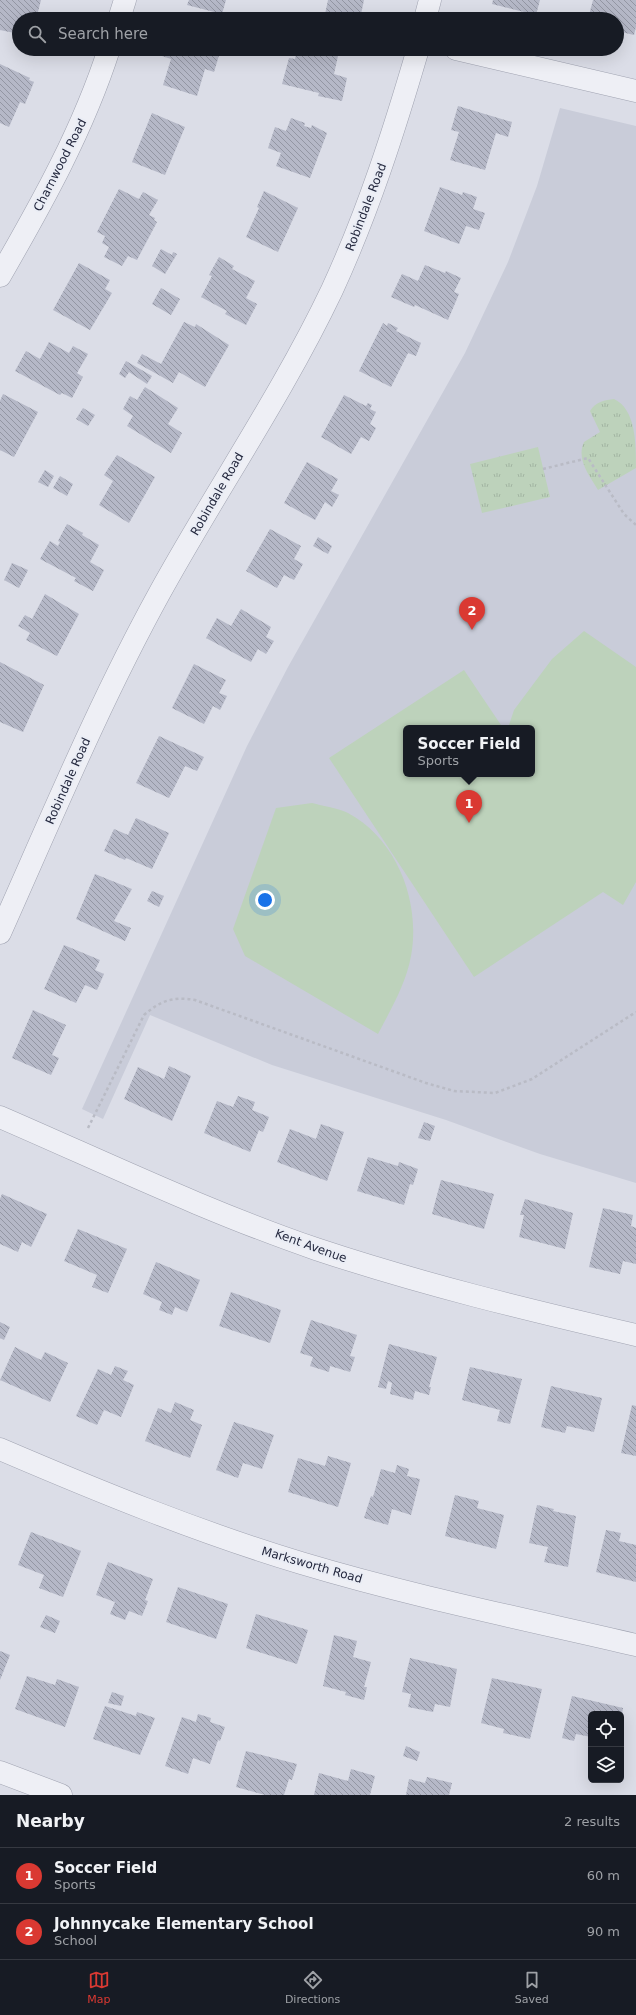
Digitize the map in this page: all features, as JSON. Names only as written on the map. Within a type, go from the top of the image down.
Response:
[{"type":"street","points":[[121,12],[125,0]]},
{"type":"street","points":[[427,12],[430,0]]},
{"type":"street","name":"Charnwood Road","points":[[0,276],[46,196],[81,126],[106,56]]},
{"type":"street","name":"Robindale Road","points":[[0,933],[114,680],[162,588],[297,358],[332,290],[370,202],[396,124],[416,56]]},
{"type":"street","points":[[486,56],[636,91]]},
{"type":"street","name":"Kent Avenue","points":[[0,1117],[208,1207],[335,1255],[398,1275],[495,1302],[636,1335]]},
{"type":"street","name":"Marksworth Road","points":[[0,1449],[104,1493],[206,1532],[301,1563],[419,1595],[636,1645]]},
{"type":"street","points":[[0,1772],[50,1793]]},
{"type":"path","points":[[543,469],[588,458],[624,514],[636,525]]},
{"type":"path","points":[[77,1150],[144,1015],[156,1005],[180,997],[195,1000],[426,1083],[454,1091],[495,1093],[532,1079],[636,1012]]},
{"type":"shaded area","points":[[560,108],[636,126],[636,1183],[540,1154],[446,1120],[272,1065],[150,1015],[103,1119],[82,1109],[247,746],[288,667],[465,353],[508,262],[537,186]]},
{"type":"green space","points":[[614,399],[627,411],[631,419],[635,438],[636,468],[598,490],[585,467],[582,448],[584,442],[600,432],[590,411],[597,404]]},
{"type":"green space","points":[[538,447],[550,497],[482,513],[470,464]]},
{"type":"green space","points":[[584,631],[636,667],[636,882],[623,905],[603,892],[474,977],[329,758],[464,670],[501,725],[403,725],[403,777],[535,777],[535,725],[509,725],[514,710],[552,659]]},
{"type":"green space","points":[[312,803],[344,811],[365,824],[380,839],[392,855],[402,874],[408,894],[412,915],[413,935],[409,966],[393,1006],[378,1034],[245,956],[233,929],[276,808]]},
{"type":"building","points":[[0,0],[41,0],[38,12],[12,12],[12,33],[0,30]]},
{"type":"building","points":[[189,0],[226,0],[223,12],[214,12],[187,5]]},
{"type":"building","points":[[328,0],[364,0],[361,12],[325,12]]},
{"type":"building","points":[[493,0],[540,0],[537,12],[524,12],[492,4]]},
{"type":"building","points":[[593,0],[636,0],[636,27],[634,35],[624,33],[624,12],[590,12]]},
{"type":"building","points":[[162,56],[219,56],[214,72],[205,69],[197,96],[163,85],[171,59]]},
{"type":"building","points":[[296,56],[338,56],[334,74],[347,78],[342,101],[318,96],[319,93],[282,84],[289,58],[295,59]]},
{"type":"building","points":[[0,64],[30,78],[29,80],[34,82],[25,104],[20,102],[9,127],[0,123]]},
{"type":"building","points":[[458,106],[512,122],[508,137],[496,133],[485,170],[450,160],[459,132],[451,130]]},
{"type":"building","points":[[152,113],[185,127],[165,175],[132,162]]},
{"type":"building","points":[[291,118],[305,123],[304,126],[311,128],[312,125],[327,133],[310,178],[276,166],[281,153],[268,148],[275,127],[286,131]]},
{"type":"building","points":[[440,187],[462,195],[463,192],[477,197],[473,209],[485,213],[479,230],[466,226],[459,244],[424,231]]},
{"type":"building","points":[[119,189],[139,199],[143,192],[158,200],[149,215],[155,218],[154,220],[157,222],[137,260],[128,256],[122,266],[104,257],[109,247],[102,243],[105,236],[97,232]]},
{"type":"building","points":[[264,191],[298,208],[278,252],[246,237],[259,208],[257,207]]},
{"type":"building","points":[[161,249],[172,255],[173,252],[177,254],[165,274],[152,266]]},
{"type":"building","points":[[219,257],[234,266],[232,269],[255,281],[246,298],[257,304],[246,325],[225,314],[227,311],[201,297],[212,276],[209,275]]},
{"type":"building","points":[[79,263],[110,280],[105,289],[112,293],[90,330],[53,310]]},
{"type":"building","points":[[425,265],[445,273],[446,271],[461,278],[454,292],[459,294],[448,320],[415,305],[414,307],[391,297],[402,274],[418,281]]},
{"type":"building","points":[[161,288],[180,299],[171,315],[152,304]]},
{"type":"building","points":[[184,322],[195,327],[196,324],[229,345],[205,387],[179,372],[173,383],[137,363],[142,354],[161,364]]},
{"type":"building","points":[[383,323],[387,326],[388,323],[398,328],[396,331],[421,343],[416,356],[408,353],[391,387],[359,371]]},
{"type":"building","points":[[49,342],[69,353],[73,346],[88,354],[77,373],[83,377],[72,398],[62,393],[60,395],[15,371],[26,351],[40,359]]},
{"type":"building","points":[[126,361],[152,376],[147,384],[129,372],[125,378],[119,374]]},
{"type":"building","points":[[145,387],[178,408],[168,424],[182,433],[171,453],[127,426],[133,416],[123,409],[130,396],[137,400]]},
{"type":"building","points":[[3,394],[38,412],[14,457],[0,450],[0,401]]},
{"type":"building","points":[[344,395],[366,406],[368,403],[372,405],[370,409],[376,412],[370,424],[376,428],[369,441],[361,437],[351,454],[321,437]]},
{"type":"building","points":[[83,408],[95,415],[88,426],[76,419]]},
{"type":"building","points":[[117,455],[155,477],[129,523],[99,505],[113,481],[104,475]]},
{"type":"building","points":[[307,462],[338,479],[331,491],[339,495],[332,507],[325,502],[315,520],[284,503]]},
{"type":"building","points":[[45,470],[54,476],[48,487],[38,482]]},
{"type":"building","points":[[60,476],[73,484],[67,496],[53,488]]},
{"type":"building","points":[[67,524],[83,533],[82,535],[99,545],[90,562],[104,570],[93,591],[74,581],[76,578],[40,559],[50,541],[58,546],[60,542],[58,541]]},
{"type":"building","points":[[270,529],[301,546],[294,559],[303,564],[294,580],[284,575],[277,588],[246,571]]},
{"type":"building","points":[[318,537],[332,546],[328,554],[313,546]]},
{"type":"building","points":[[12,563],[28,570],[19,588],[4,580]]},
{"type":"building","points":[[45,594],[79,614],[57,656],[26,640],[30,633],[18,626],[25,615],[32,619]]},
{"type":"building","points":[[241,609],[271,627],[266,637],[274,641],[266,654],[258,649],[251,662],[206,638],[217,618],[231,626]]},
{"type":"building","points":[[0,662],[44,685],[23,732],[0,722]]},
{"type":"building","points":[[194,664],[226,680],[219,693],[227,696],[220,710],[213,706],[204,724],[172,708]]},
{"type":"building","points":[[159,736],[204,757],[197,771],[185,766],[169,798],[136,783]]},
{"type":"building","points":[[136,818],[169,833],[152,869],[104,851],[114,829],[128,835]]},
{"type":"building","points":[[95,874],[132,889],[114,921],[131,928],[125,941],[76,919]]},
{"type":"building","points":[[152,891],[164,896],[159,907],[147,901]]},
{"type":"building","points":[[64,945],[100,960],[95,970],[104,974],[97,990],[85,985],[76,1003],[44,989]]},
{"type":"building","points":[[33,1010],[66,1025],[52,1055],[59,1058],[51,1075],[12,1058]]},
{"type":"building","points":[[169,1066],[191,1076],[172,1121],[124,1099],[138,1067],[164,1079]]},
{"type":"building","points":[[238,1096],[255,1102],[252,1110],[269,1117],[263,1132],[259,1130],[250,1152],[204,1133],[217,1101],[233,1107]]},
{"type":"building","points":[[424,1122],[435,1126],[430,1141],[418,1138]]},
{"type":"building","points":[[321,1124],[344,1132],[327,1181],[277,1162],[290,1129],[316,1139]]},
{"type":"building","points":[[368,1157],[398,1166],[399,1162],[418,1169],[413,1185],[410,1184],[404,1205],[357,1191]]},
{"type":"building","points":[[441,1180],[494,1194],[484,1229],[432,1214]]},
{"type":"building","points":[[2,1194],[47,1214],[31,1247],[22,1242],[18,1252],[0,1244],[0,1199]]},
{"type":"building","points":[[525,1199],[573,1213],[565,1249],[519,1237],[524,1215],[520,1215]]},
{"type":"building","points":[[603,1208],[633,1215],[631,1226],[636,1228],[636,1264],[623,1261],[620,1274],[589,1267]]},
{"type":"building","points":[[78,1229],[127,1249],[108,1293],[92,1287],[97,1275],[64,1261]]},
{"type":"building","points":[[156,1262],[200,1280],[187,1312],[175,1307],[172,1315],[159,1310],[162,1302],[143,1294]]},
{"type":"building","points":[[231,1292],[281,1310],[270,1343],[219,1326]]},
{"type":"building","points":[[311,1320],[357,1335],[350,1356],[355,1357],[350,1372],[330,1366],[329,1372],[310,1366],[313,1357],[300,1353]]},
{"type":"building","points":[[0,1322],[10,1327],[4,1340],[0,1338]]},
{"type":"building","points":[[389,1344],[437,1357],[429,1387],[431,1387],[429,1395],[415,1391],[413,1400],[390,1394],[392,1383],[388,1381],[386,1389],[378,1387]]},
{"type":"building","points":[[15,1347],[41,1360],[45,1352],[68,1363],[50,1402],[0,1380]]},
{"type":"building","points":[[115,1366],[128,1371],[123,1380],[134,1385],[121,1417],[104,1410],[97,1425],[76,1416],[98,1369],[111,1375]]},
{"type":"building","points":[[470,1367],[522,1379],[510,1424],[497,1421],[500,1410],[462,1400]]},
{"type":"building","points":[[551,1386],[602,1398],[594,1432],[567,1426],[565,1433],[541,1427]]},
{"type":"building","points":[[175,1402],[194,1410],[190,1420],[202,1425],[190,1458],[145,1441],[158,1408],[171,1413]]},
{"type":"building","points":[[632,1405],[636,1406],[636,1456],[621,1453]]},
{"type":"building","points":[[234,1422],[274,1435],[262,1469],[243,1463],[238,1478],[216,1470]]},
{"type":"building","points":[[328,1456],[351,1463],[338,1507],[288,1492],[298,1458],[325,1466]]},
{"type":"building","points":[[397,1465],[409,1469],[407,1476],[420,1479],[411,1515],[392,1509],[388,1525],[364,1518],[371,1496],[373,1497],[381,1469],[395,1473]]},
{"type":"building","points":[[455,1495],[479,1501],[477,1508],[504,1515],[496,1549],[445,1536]]},
{"type":"building","points":[[537,1505],[554,1509],[553,1511],[576,1516],[568,1567],[544,1562],[548,1547],[529,1543]]},
{"type":"building","points":[[606,1530],[621,1533],[619,1541],[636,1545],[636,1582],[596,1572]]},
{"type":"building","points":[[31,1532],[81,1551],[63,1597],[39,1588],[44,1575],[18,1565]]},
{"type":"building","points":[[108,1562],[153,1579],[145,1600],[148,1601],[142,1616],[129,1611],[125,1620],[110,1614],[115,1602],[96,1595]]},
{"type":"building","points":[[178,1587],[228,1604],[216,1639],[166,1622]]},
{"type":"building","points":[[256,1614],[308,1630],[297,1664],[246,1648]]},
{"type":"building","points":[[46,1615],[60,1621],[55,1633],[40,1627]]},
{"type":"building","points":[[334,1635],[357,1641],[353,1657],[371,1662],[364,1687],[367,1687],[364,1700],[345,1695],[346,1692],[323,1686]]},
{"type":"building","points":[[0,1651],[10,1655],[0,1680]]},
{"type":"building","points":[[410,1658],[457,1669],[450,1707],[435,1704],[433,1712],[408,1707],[411,1694],[402,1692]]},
{"type":"building","points":[[27,1676],[55,1685],[57,1679],[79,1687],[65,1727],[15,1709]]},
{"type":"building","points":[[492,1678],[542,1689],[530,1739],[503,1733],[504,1729],[481,1723]]},
{"type":"building","points":[[112,1692],[124,1696],[121,1706],[108,1703]]},
{"type":"building","points":[[572,1696],[623,1708],[622,1711],[588,1711],[588,1736],[576,1734],[574,1741],[562,1738]]},
{"type":"building","points":[[105,1706],[136,1716],[137,1712],[155,1718],[140,1755],[93,1739]]},
{"type":"building","points":[[198,1714],[211,1718],[210,1722],[225,1727],[220,1741],[218,1740],[210,1764],[193,1758],[188,1774],[165,1766],[182,1717],[196,1722]]},
{"type":"building","points":[[406,1746],[420,1752],[417,1761],[403,1756]]},
{"type":"building","points":[[246,1751],[297,1764],[292,1780],[289,1779],[284,1795],[265,1795],[236,1787]]},
{"type":"building","points":[[351,1769],[375,1776],[370,1795],[314,1795],[319,1773],[348,1781]]},
{"type":"building","points":[[427,1777],[452,1783],[449,1795],[406,1795],[409,1779],[425,1783]]},
{"type":"place","name":"Johnnycake Elementary School","points":[[472,630]]},
{"type":"place","name":"Soccer Field","points":[[469,823]]}]
